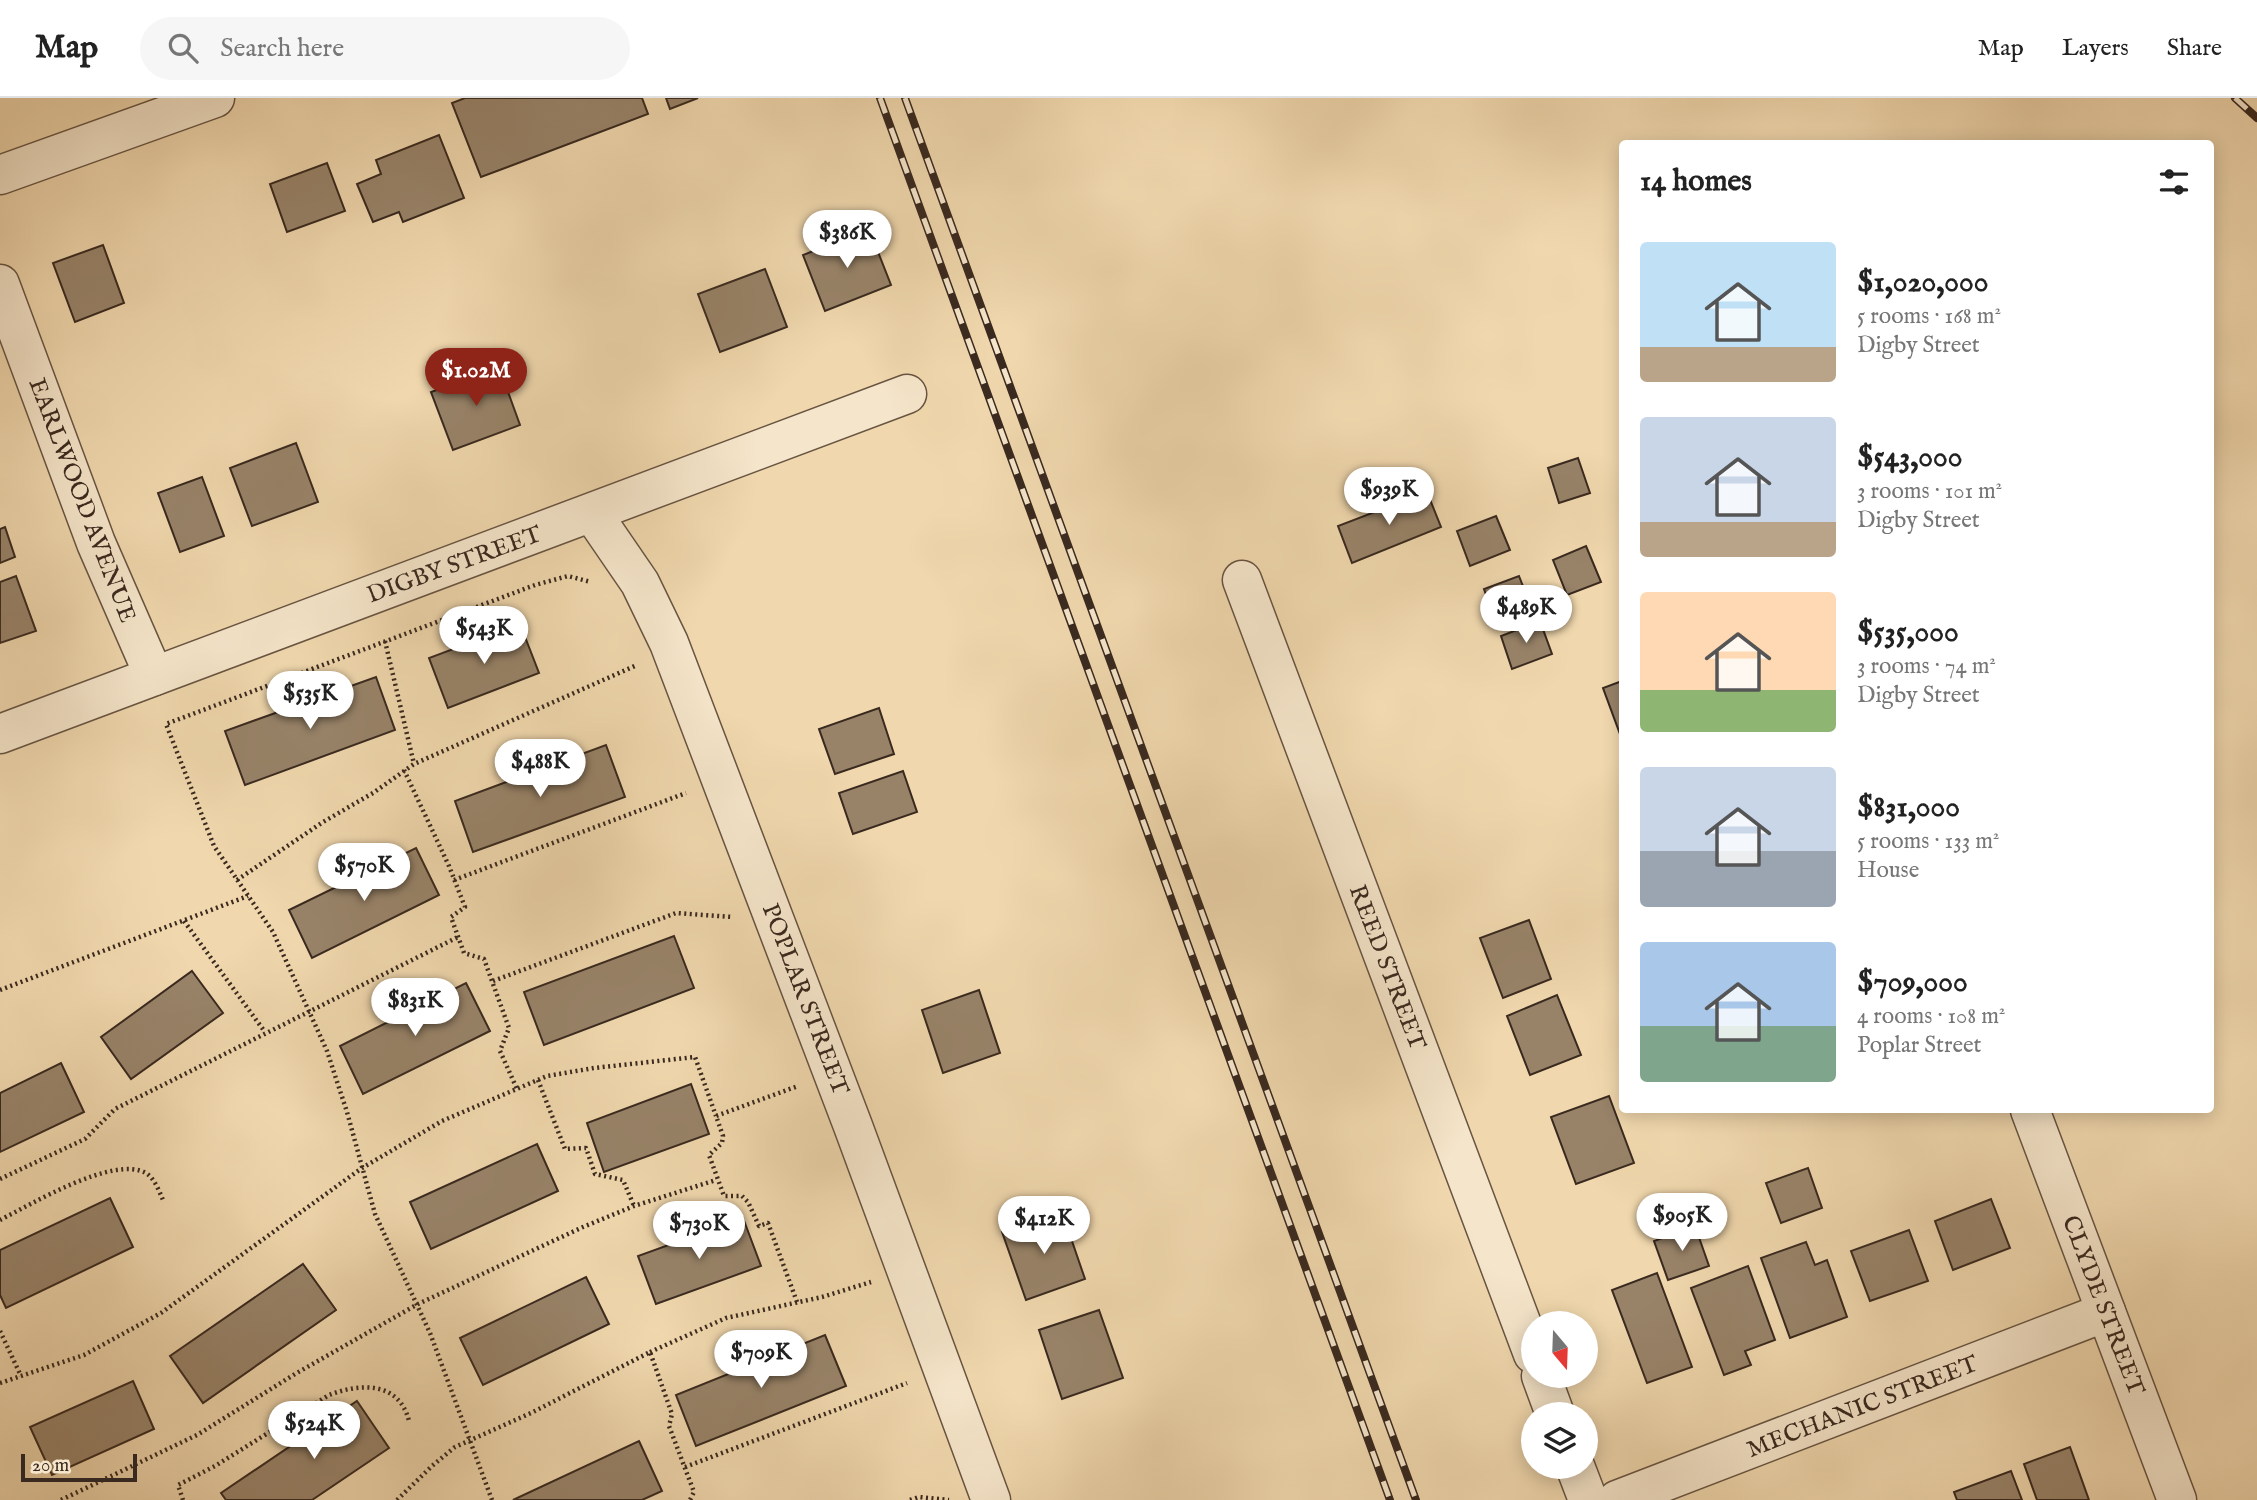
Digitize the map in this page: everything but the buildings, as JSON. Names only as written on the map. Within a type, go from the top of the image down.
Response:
[{"type":"street","points":[[0,175],[215,98]]},
{"type":"street","name":"EARLWOOD AVENUE","points":[[0,286],[96,542],[155,676]]},
{"type":"street","name":"DIGBY STREET","points":[[0,734],[907,394]]},
{"type":"street","name":"POPLAR STREET","points":[[592,513],[640,583],[669,643],[853,1126],[991,1500]]},
{"type":"street","name":"REED STREET","points":[[1242,580],[1521,1322]]},
{"type":"street","name":"CLYDE STREET","points":[[2031,1113],[2177,1500]]},
{"type":"street","name":"MECHANIC STREET","points":[[1617,1500],[2106,1312]]},
{"type":"street","points":[[1580,1479],[1588,1500]]},
{"type":"path","points":[[492,1500],[418,1304],[385,1239],[334,1070],[309,1010],[273,932],[214,846],[166,724],[535,585],[568,576],[594,583]]},
{"type":"path","points":[[385,641],[414,764]]},
{"type":"path","points":[[237,880],[414,764],[641,663]]},
{"type":"path","points":[[404,770],[465,907],[451,918],[464,953],[484,959],[493,981],[509,1028],[500,1051],[517,1089]]},
{"type":"path","points":[[454,880],[689,792]]},
{"type":"path","points":[[0,990],[248,896]]},
{"type":"path","points":[[493,981],[676,913],[735,917],[731,906]]},
{"type":"path","points":[[184,921],[265,1032]]},
{"type":"path","points":[[0,1179],[85,1139],[115,1109],[458,937]]},
{"type":"path","points":[[0,1383],[84,1355],[152,1318],[362,1168],[442,1121],[538,1080],[568,1071],[695,1057],[723,1136],[722,1143],[709,1155],[716,1180],[724,1196],[742,1196],[748,1202],[759,1226],[768,1223],[797,1302]]},
{"type":"path","points":[[794,1073],[802,1096]]},
{"type":"path","points":[[538,1080],[565,1150],[586,1148],[594,1174],[624,1180],[634,1206]]},
{"type":"path","points":[[716,1116],[799,1086]]},
{"type":"path","points":[[0,1220],[85,1179],[117,1169],[145,1173],[154,1181],[163,1200]]},
{"type":"path","points":[[61,1500],[197,1435],[295,1374],[418,1304],[518,1256],[634,1206],[716,1180]]},
{"type":"path","points":[[397,1500],[455,1447],[726,1318],[872,1282],[867,1269]]},
{"type":"path","points":[[0,1331],[21,1376]]},
{"type":"path","points":[[650,1352],[672,1413],[669,1426],[694,1492],[690,1500]]},
{"type":"path","points":[[685,1467],[910,1382],[905,1370]]},
{"type":"path","points":[[183,1500],[177,1485],[215,1466],[329,1395],[346,1389],[363,1386],[378,1388],[402,1404],[410,1421]]},
{"type":"path","points":[[910,1500],[919,1497],[952,1500],[950,1488]]},
{"type":"railway","points":[[880,98],[1390,1500]]},
{"type":"railway","points":[[905,98],[1416,1500]]},
{"type":"railway","points":[[2235,98],[2257,118]]}]
